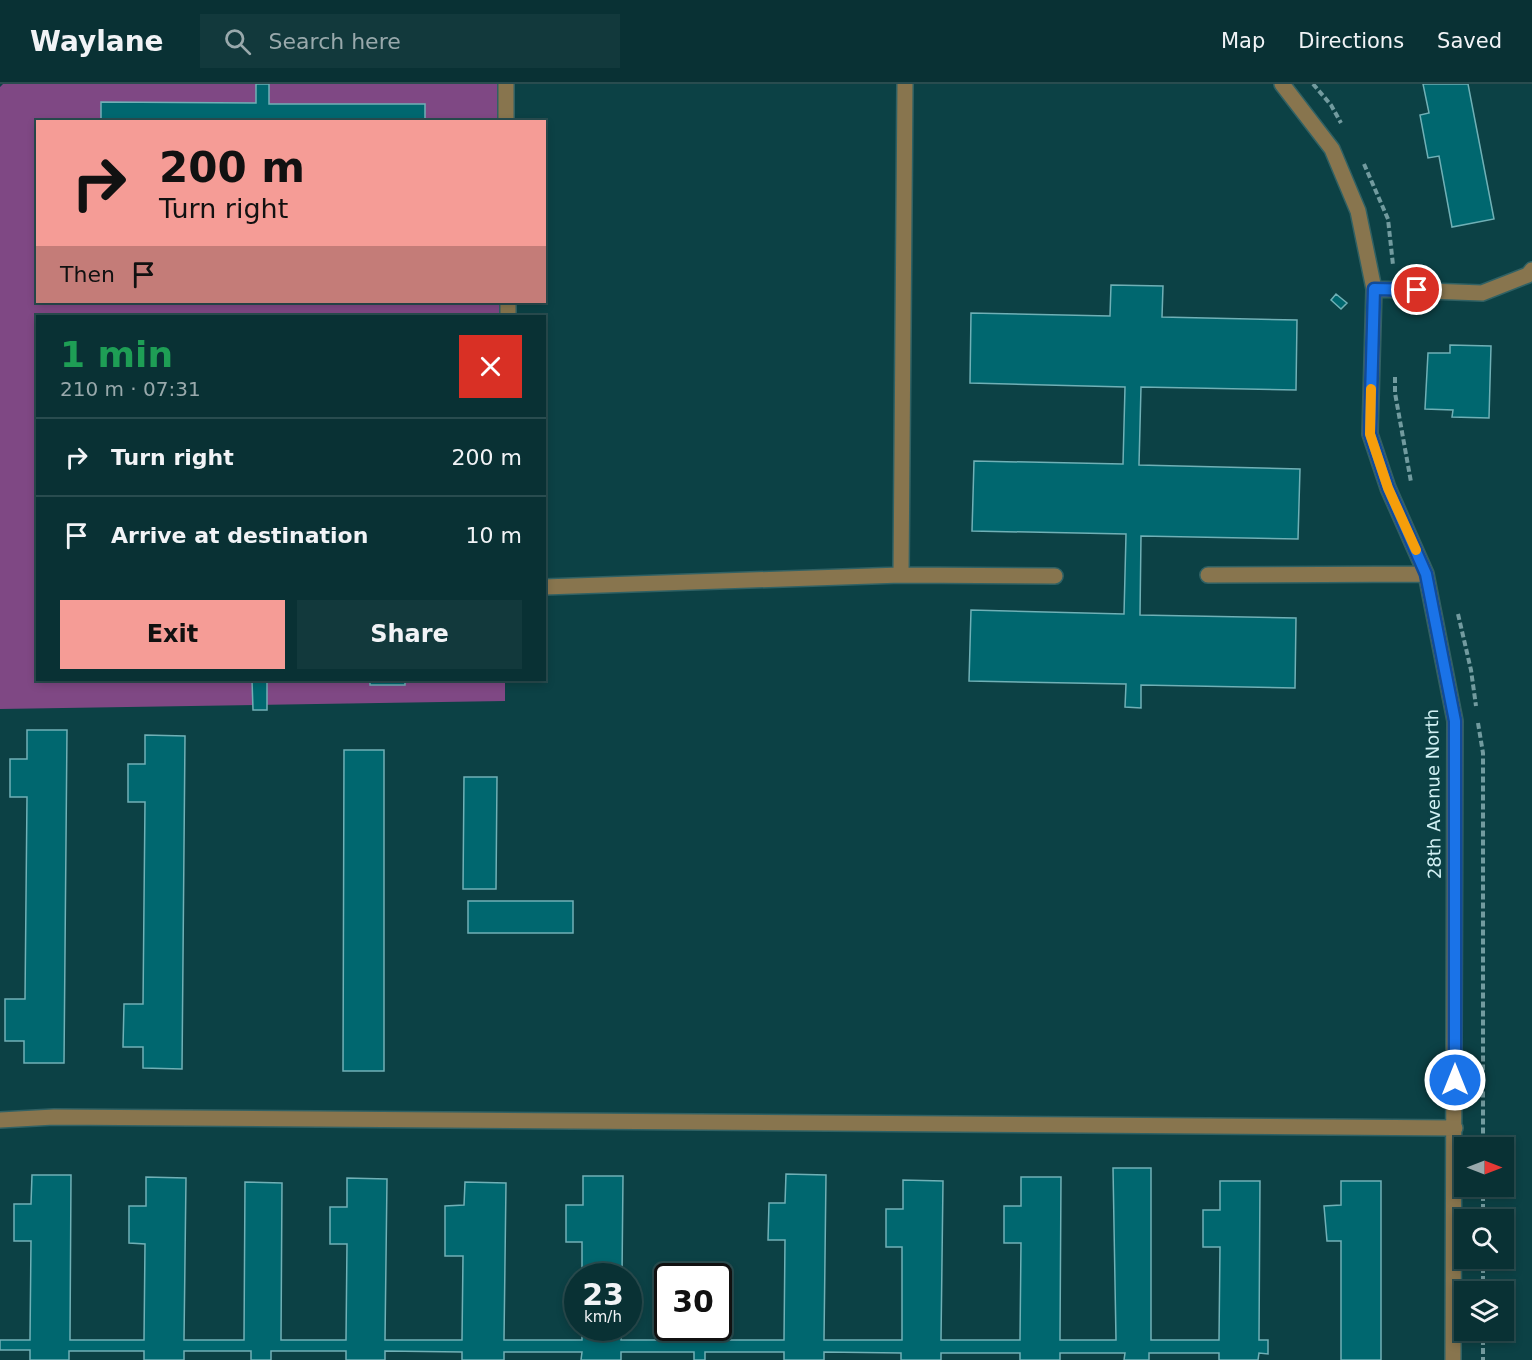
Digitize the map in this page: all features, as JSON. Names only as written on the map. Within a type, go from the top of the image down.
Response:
[{"type":"street","points":[[506,84],[506,120]]},
{"type":"street","points":[[901,575],[905,84]]},
{"type":"street","name":"28th Avenue North","points":[[1282,84],[1332,149],[1358,211],[1374,289],[1370,434],[1388,488],[1426,574],[1455,721],[1453,1360]]},
{"type":"street","points":[[1374,289],[1482,293],[1528,275],[1532,270]]},
{"type":"street","points":[[1208,575],[1426,574]]},
{"type":"street","points":[[546,587],[901,575],[1055,576]]},
{"type":"street","points":[[0,1120],[54,1117],[1455,1128]]},
{"type":"path","points":[[1483,1341],[1483,1360]]},
{"type":"shaded area","points":[[3,84],[513,84],[513,120],[36,120],[36,303],[510,303],[510,315],[36,315],[36,681],[505,681],[505,701],[0,709],[0,87]]},
{"type":"building","points":[[256,84],[269,84],[269,104],[425,104],[425,120],[101,120],[101,102],[256,103]]},
{"type":"building","points":[[1423,84],[1468,84],[1494,219],[1452,227],[1439,156],[1428,158],[1420,115],[1429,113]]},
{"type":"building","points":[[1111,285],[1163,286],[1162,317],[1297,320],[1296,390],[1141,387],[1139,465],[1300,469],[1298,539],[1141,536],[1140,615],[1296,618],[1295,688],[1141,685],[1141,708],[1125,707],[1126,684],[969,681],[971,610],[1124,614],[1126,534],[972,531],[974,461],[1123,464],[1125,387],[970,383],[971,313],[1110,316]]},
{"type":"building","points":[[1336,294],[1347,303],[1341,309],[1331,300]]},
{"type":"building","points":[[1450,345],[1491,346],[1489,418],[1452,417],[1453,410],[1425,409],[1428,353],[1450,353]]},
{"type":"building","points":[[252,681],[267,681],[267,710],[253,710]]},
{"type":"building","points":[[370,681],[405,681],[405,685],[370,685]]},
{"type":"building","points":[[27,730],[67,730],[64,1063],[24,1063],[24,1041],[5,1041],[5,999],[25,999],[27,797],[10,797],[10,759],[27,759]]},
{"type":"building","points":[[145,735],[185,736],[182,1069],[143,1068],[143,1047],[123,1047],[124,1004],[143,1004],[145,802],[128,802],[128,764],[145,764]]},
{"type":"building","points":[[344,750],[384,750],[384,1071],[343,1071]]},
{"type":"building","points":[[464,777],[497,777],[496,889],[463,889]]},
{"type":"building","points":[[468,901],[573,901],[573,933],[468,933]]},
{"type":"building","points":[[1113,1168],[1151,1168],[1151,1340],[1219,1340],[1220,1247],[1203,1247],[1203,1210],[1220,1210],[1220,1181],[1260,1181],[1259,1340],[1268,1340],[1268,1354],[1259,1353],[1258,1360],[1219,1360],[1219,1353],[1149,1353],[1149,1360],[1124,1360],[1125,1353],[1060,1353],[1060,1360],[1020,1360],[1020,1353],[941,1353],[941,1360],[901,1360],[901,1353],[824,1352],[824,1360],[784,1360],[784,1352],[705,1352],[705,1360],[694,1360],[694,1352],[621,1352],[621,1360],[581,1360],[582,1352],[504,1352],[504,1360],[462,1360],[462,1352],[385,1351],[385,1360],[346,1360],[346,1351],[271,1351],[271,1360],[251,1360],[251,1351],[184,1351],[184,1360],[144,1360],[144,1351],[69,1351],[69,1360],[30,1360],[30,1350],[0,1350],[0,1340],[30,1340],[31,1241],[14,1241],[14,1204],[31,1204],[32,1175],[71,1175],[70,1340],[144,1340],[145,1244],[129,1243],[129,1206],[146,1206],[146,1177],[186,1178],[184,1340],[244,1340],[245,1182],[282,1183],[281,1340],[346,1340],[347,1244],[330,1244],[330,1207],[347,1207],[347,1178],[387,1179],[385,1340],[462,1340],[463,1256],[445,1256],[445,1206],[464,1205],[465,1182],[506,1183],[504,1340],[784,1340],[785,1240],[768,1240],[769,1203],[785,1203],[786,1174],[826,1175],[824,1340],[902,1340],[902,1247],[886,1247],[886,1209],[903,1209],[903,1180],[943,1181],[941,1340],[1020,1340],[1021,1243],[1004,1243],[1004,1206],[1021,1206],[1021,1177],[1061,1177],[1060,1340],[1116,1340]]},
{"type":"building","points":[[583,1176],[623,1176],[622,1263],[582,1263],[582,1242],[566,1242],[566,1205],[583,1205]]},
{"type":"building","points":[[1341,1181],[1381,1181],[1381,1360],[1341,1360],[1341,1241],[1327,1241],[1324,1206],[1341,1205]]},
{"type":"slow traffic","points":[[1371,389],[1370,434],[1388,488],[1416,550]]},
{"type":"route","points":[[1417,290],[1374,289],[1370,434],[1388,488],[1426,574],[1455,721],[1455,1080]]}]
